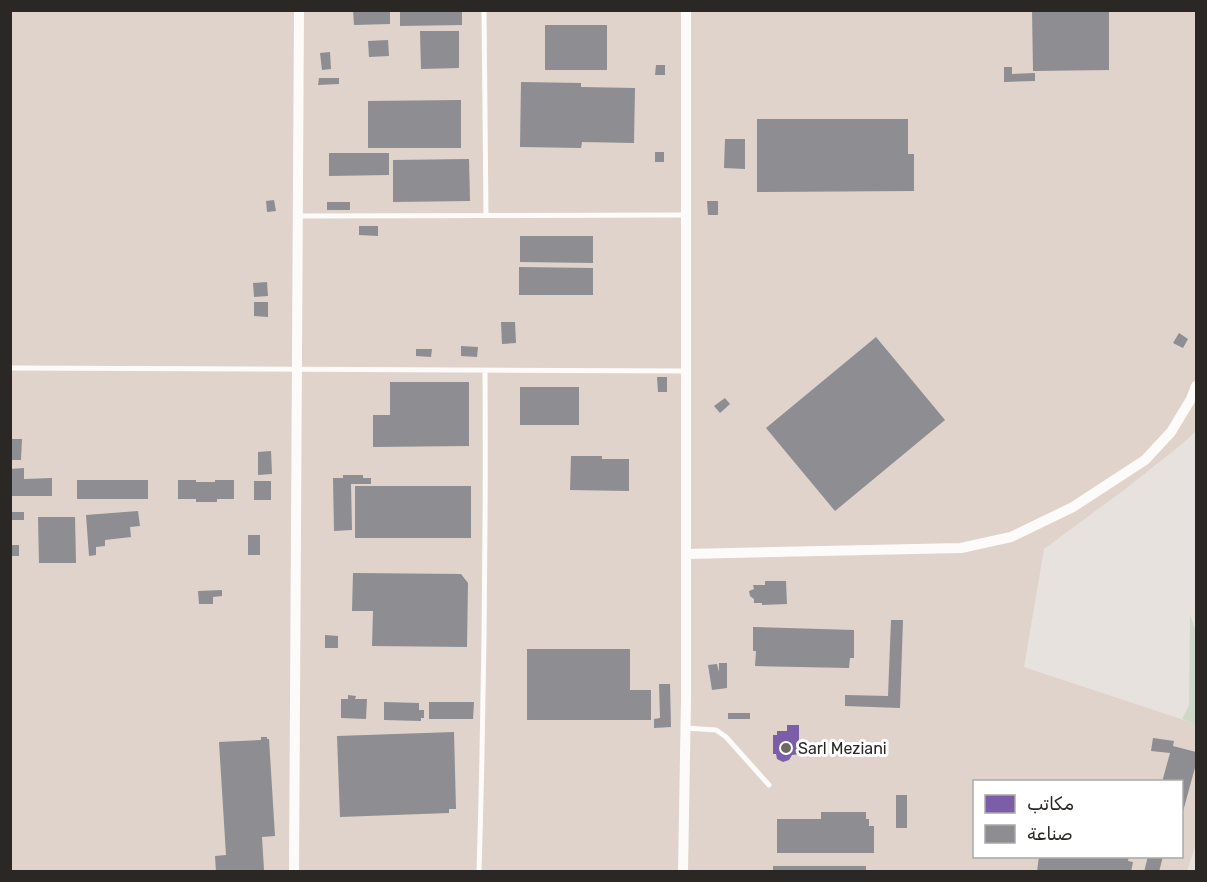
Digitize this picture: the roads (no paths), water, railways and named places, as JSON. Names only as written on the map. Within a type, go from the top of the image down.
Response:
[{"type":"street","points":[[294,872],[299,10]]},
{"type":"street","points":[[683,872],[686,728],[686,10]]},
{"type":"street","points":[[686,554],[961,548],[1011,537],[1073,507],[1145,460],[1171,432],[1197,386]]},
{"type":"lane","points":[[484,10],[486,215]]},
{"type":"lane","points":[[297,216],[685,215]]},
{"type":"lane","points":[[10,368],[686,371]]},
{"type":"lane","points":[[479,872],[486,548],[485,370]]},
{"type":"lane","points":[[686,728],[716,730],[726,737],[769,785]]},
{"type":"place","name":"Sarl Meziani","points":[[786,748]]}]
